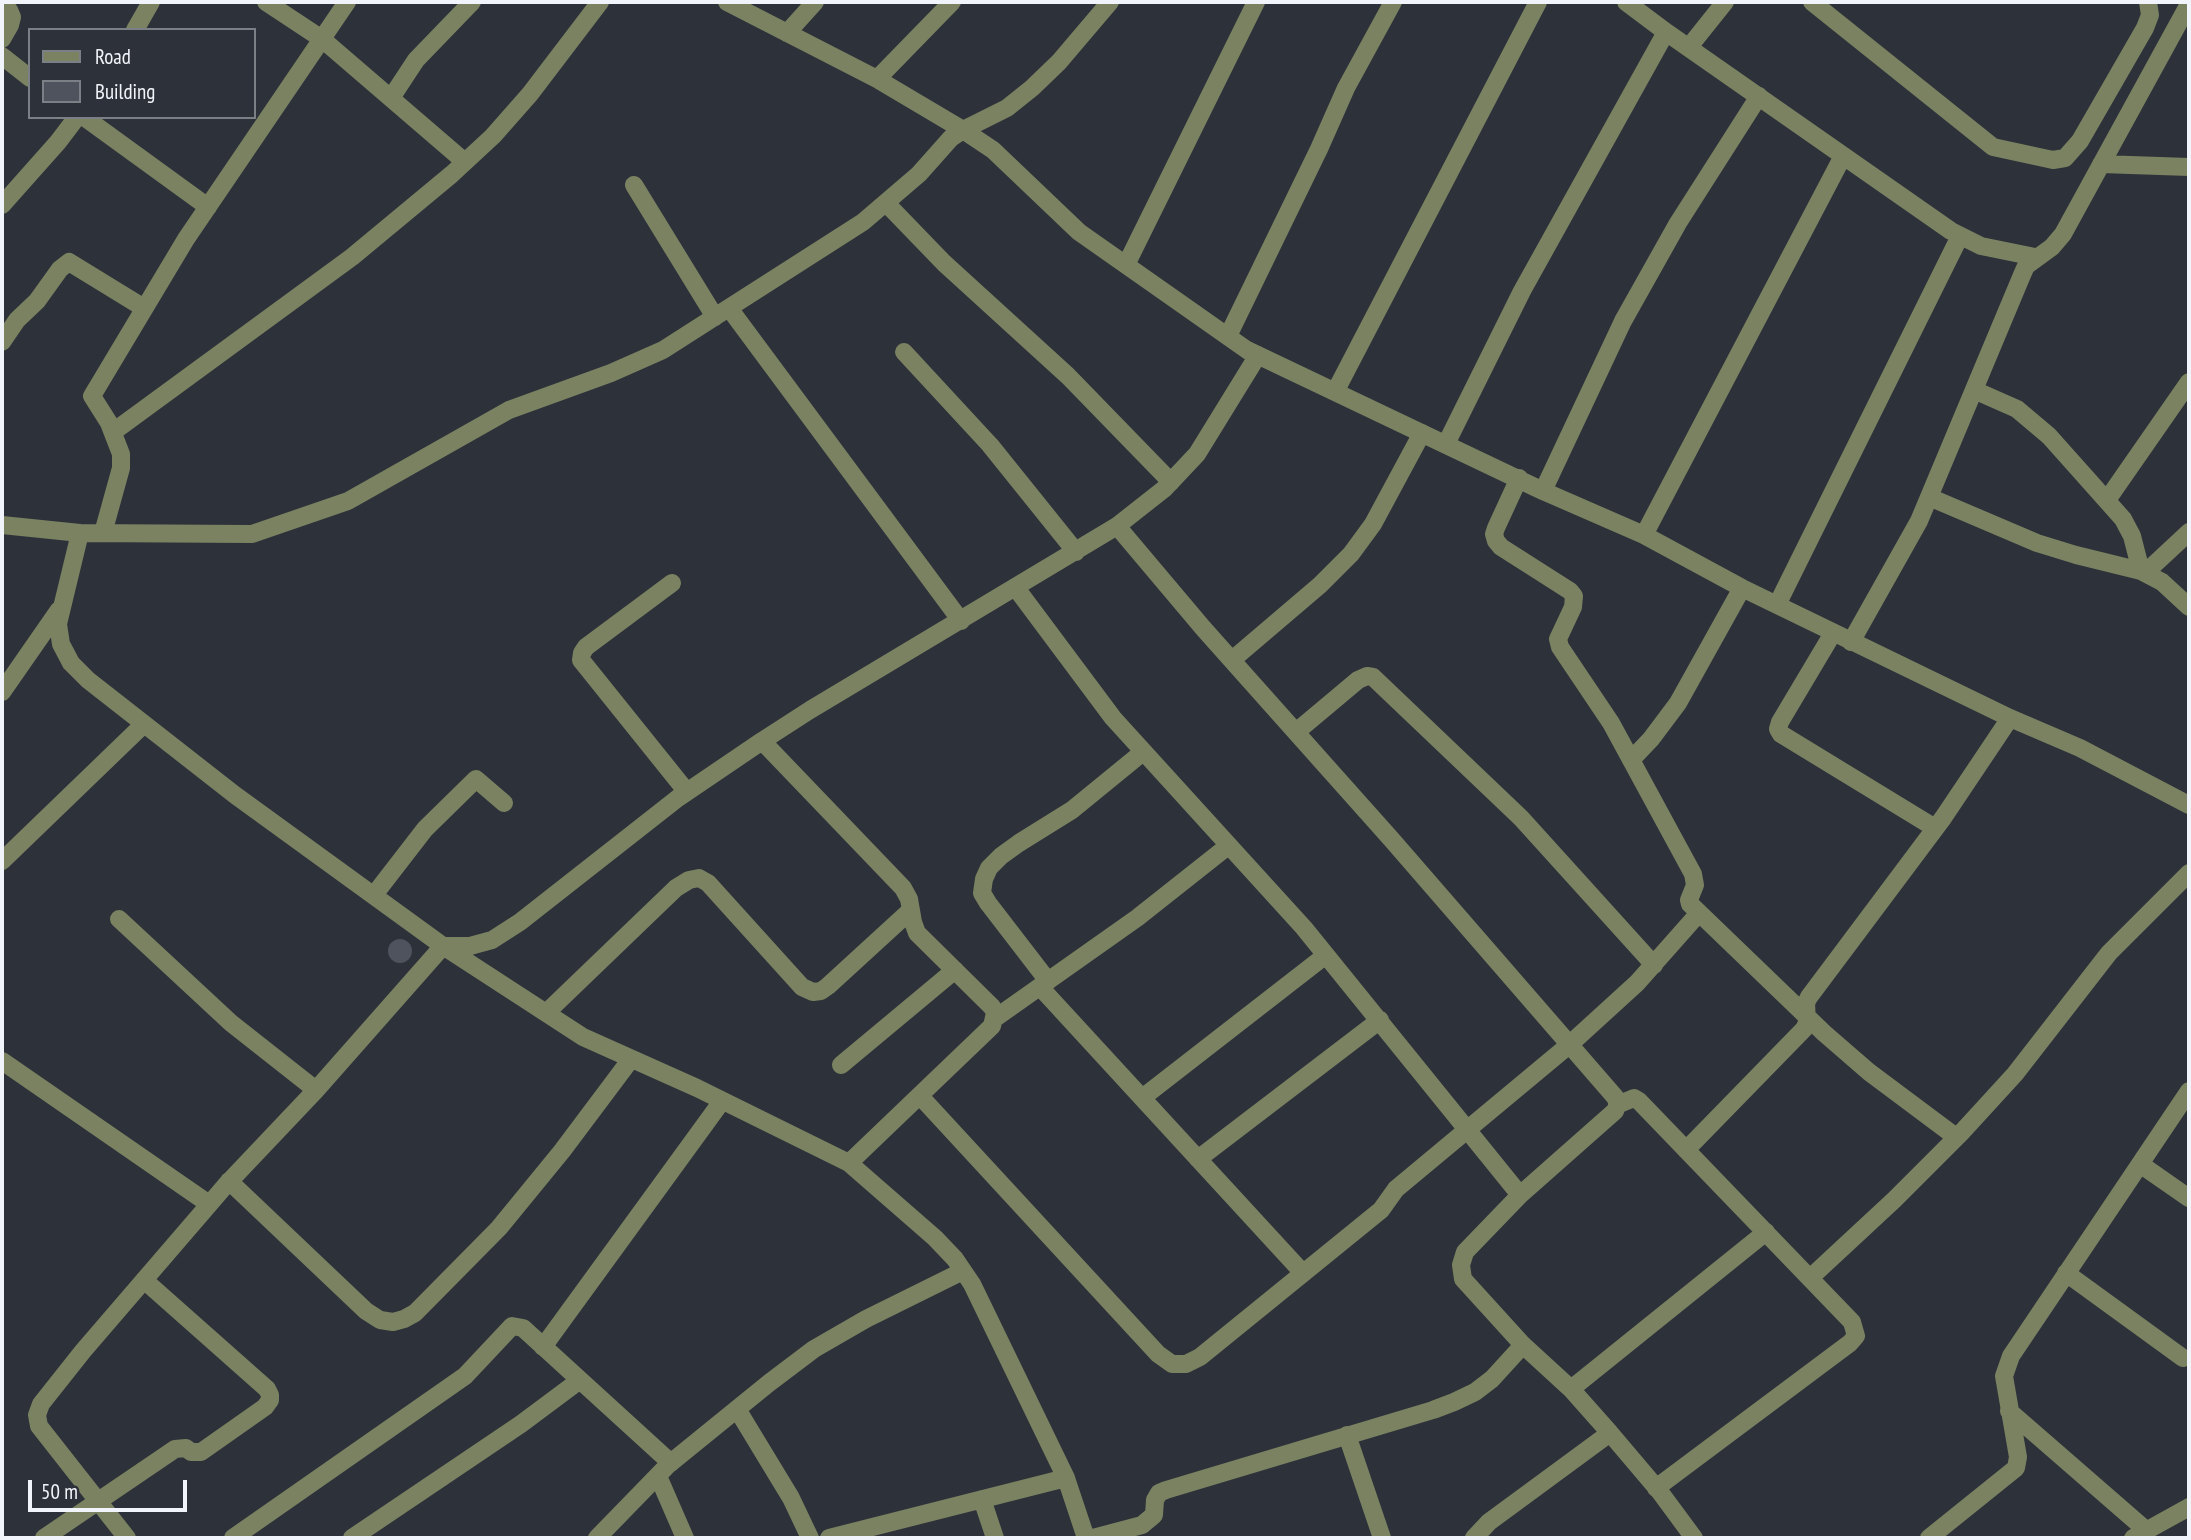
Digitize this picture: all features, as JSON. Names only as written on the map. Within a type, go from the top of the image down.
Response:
[{"type":"street","points":[[136,28],[151,2]]},
{"type":"street","points":[[266,2],[322,38],[465,162]]},
{"type":"street","points":[[103,533],[121,468],[121,454],[113,432],[92,396],[208,207],[346,2]]},
{"type":"street","points":[[391,98],[416,60],[472,2]]},
{"type":"street","points":[[113,432],[405,215],[493,136],[530,94],[600,2]]},
{"type":"street","points":[[727,2],[877,79],[964,130],[993,150],[1079,232],[1228,337],[1258,355],[1543,491],[1644,535],[1742,588],[2010,718],[2080,748],[2189,805]]},
{"type":"street","points":[[787,33],[816,2]]},
{"type":"street","points":[[877,79],[952,2]]},
{"type":"street","points":[[2,525],[79,533],[252,534],[348,501],[509,410],[611,373],[663,350],[828,245],[886,204],[919,174],[951,138],[1007,108],[1032,88],[1059,62],[1110,2]]},
{"type":"street","points":[[1126,265],[1256,2]]},
{"type":"street","points":[[1228,337],[1346,88],[1393,2]]},
{"type":"street","points":[[1335,392],[1538,2]]},
{"type":"street","points":[[1626,2],[1960,236],[1981,246],[2035,257]]},
{"type":"street","points":[[1689,47],[1726,2]]},
{"type":"street","points":[[1812,2],[1993,147],[2053,160],[2065,158],[2080,141],[2145,28],[2150,15],[2148,2]]},
{"type":"street","points":[[1851,642],[1919,521],[2022,275],[2035,257],[2052,247],[2063,234],[2189,4]]},
{"type":"street","points":[[2,5],[9,10],[12,17],[2,39]]},
{"type":"street","points":[[1446,444],[1522,291],[1666,32]]},
{"type":"street","points":[[2,56],[28,76]]},
{"type":"street","points":[[1543,491],[1623,321],[1678,223],[1759,96]]},
{"type":"street","points":[[2,205],[75,119]]},
{"type":"street","points":[[87,119],[208,207]]},
{"type":"street","points":[[1644,535],[1843,156]]},
{"type":"street","points":[[2101,163],[2189,167]]},
{"type":"street","points":[[634,185],[722,312],[961,621]]},
{"type":"street","points":[[886,204],[944,263],[1068,376],[1171,482]]},
{"type":"street","points":[[1777,605],[1960,236]]},
{"type":"street","points":[[2,342],[17,320],[37,301],[60,269],[69,262],[144,308]]},
{"type":"street","points":[[904,352],[990,445],[1076,552]]},
{"type":"street","points":[[127,1538],[39,1426],[37,1415],[47,1394],[229,1181],[316,1090],[443,946],[470,946],[492,940],[520,922],[687,792],[762,741],[1117,526],[1171,482],[1197,454],[1258,355]]},
{"type":"street","points":[[2107,500],[2189,382]]},
{"type":"street","points":[[1974,390],[2017,409],[2033,421],[2107,500],[2123,519],[2132,536],[2143,572]]},
{"type":"street","points":[[1232,660],[1351,554],[1373,524],[1422,433]]},
{"type":"street","points":[[1519,478],[1496,528],[1496,541],[1574,596],[1573,607],[1558,639],[1560,647],[1611,723],[1695,879],[1689,900],[1699,913],[1869,1073],[1956,1137]]},
{"type":"street","points":[[1929,497],[2037,543],[2143,572],[2162,582],[2189,607]]},
{"type":"street","points":[[1117,526],[1615,1097],[1615,1111],[1520,1195],[1465,1252],[1461,1265],[1463,1279],[1523,1345],[1610,1433],[1656,1488],[1688,1536]]},
{"type":"street","points":[[2143,572],[2189,531]]},
{"type":"street","points":[[79,533],[58,624],[61,644],[71,663],[88,680],[235,795],[443,946],[583,1037],[849,1163],[935,1238],[971,1284],[1066,1478],[1086,1538]]},
{"type":"street","points":[[672,583],[586,647],[581,660],[687,792]]},
{"type":"street","points":[[1016,588],[1113,718],[1326,955],[1520,1195]]},
{"type":"street","points":[[1631,760],[1678,703],[1742,588]]},
{"type":"street","points":[[2,692],[61,607]]},
{"type":"street","points":[[1833,633],[1778,729],[1781,734],[1935,828]]},
{"type":"street","points":[[1296,732],[1359,680],[1367,676],[1374,677],[1521,818],[1654,965]]},
{"type":"street","points":[[1686,1150],[1804,1029],[1809,997],[1973,777],[2010,718]]},
{"type":"street","points":[[2,861],[144,724]]},
{"type":"street","points":[[762,741],[903,888],[909,899],[917,933],[992,1007],[995,1020]]},
{"type":"street","points":[[1143,752],[1072,810],[1019,843],[989,868],[982,893],[1044,984],[1142,1098],[1303,1273]]},
{"type":"street","points":[[374,895],[425,829],[475,779],[504,803]]},
{"type":"street","points":[[849,1163],[992,1026],[995,1020],[1137,918],[1228,846]]},
{"type":"street","points":[[1810,1278],[1894,1200],[2015,1074],[2109,953],[2189,873]]},
{"type":"street","points":[[547,1013],[676,888],[689,880],[699,878],[708,883],[802,987],[813,992],[828,986],[911,910]]},
{"type":"street","points":[[920,1096],[1158,1354],[1172,1364],[1186,1364],[1200,1357],[1381,1210],[1396,1189],[1466,1128],[1569,1045],[1654,965],[1699,913]]},
{"type":"street","points":[[119,919],[231,1023],[316,1090]]},
{"type":"street","points":[[1142,1098],[1326,955]]},
{"type":"street","points":[[841,1065],[955,970]]},
{"type":"street","points":[[1198,1159],[1380,1020]]},
{"type":"street","points":[[229,1181],[366,1311],[380,1320],[393,1322],[404,1319],[415,1312],[499,1228],[562,1151],[631,1059]]},
{"type":"street","points":[[2,1061],[209,1204]]},
{"type":"street","points":[[1929,1538],[2016,1468],[2018,1457],[2004,1376],[2006,1366],[2189,1091]]},
{"type":"street","points":[[1617,1105],[1634,1098],[1852,1322],[1856,1336],[1656,1488]]},
{"type":"street","points":[[543,1347],[722,1101]]},
{"type":"street","points":[[2140,1164],[2189,1198]]},
{"type":"street","points":[[1570,1390],[1766,1232]]},
{"type":"street","points":[[597,1538],[671,1463],[814,1349],[866,1319],[963,1271]]},
{"type":"street","points":[[2066,1273],[2183,1358]]},
{"type":"street","points":[[44,1538],[175,1448],[201,1452],[265,1407],[270,1400],[271,1395],[267,1389],[144,1280]]},
{"type":"street","points":[[233,1538],[465,1376],[512,1326],[523,1328],[671,1463]]},
{"type":"street","points":[[1093,1538],[1142,1525],[1153,1515],[1159,1493],[1166,1490],[1433,1410],[1475,1392],[1523,1345]]},
{"type":"street","points":[[352,1538],[522,1424],[580,1380]]},
{"type":"street","points":[[737,1409],[791,1498],[810,1538]]},
{"type":"street","points":[[2009,1411],[2140,1534],[2189,1507]]},
{"type":"street","points":[[1474,1538],[1489,1522],[1610,1433]]},
{"type":"street","points":[[1347,1435],[1382,1538]]},
{"type":"street","points":[[658,1476],[685,1538]]},
{"type":"street","points":[[829,1538],[1066,1478]]},
{"type":"street","points":[[982,1499],[995,1538]]},
{"type":"building","points":[[400,939],[409,942],[412,951],[409,960],[400,963],[391,960],[388,951],[391,942]]}]
